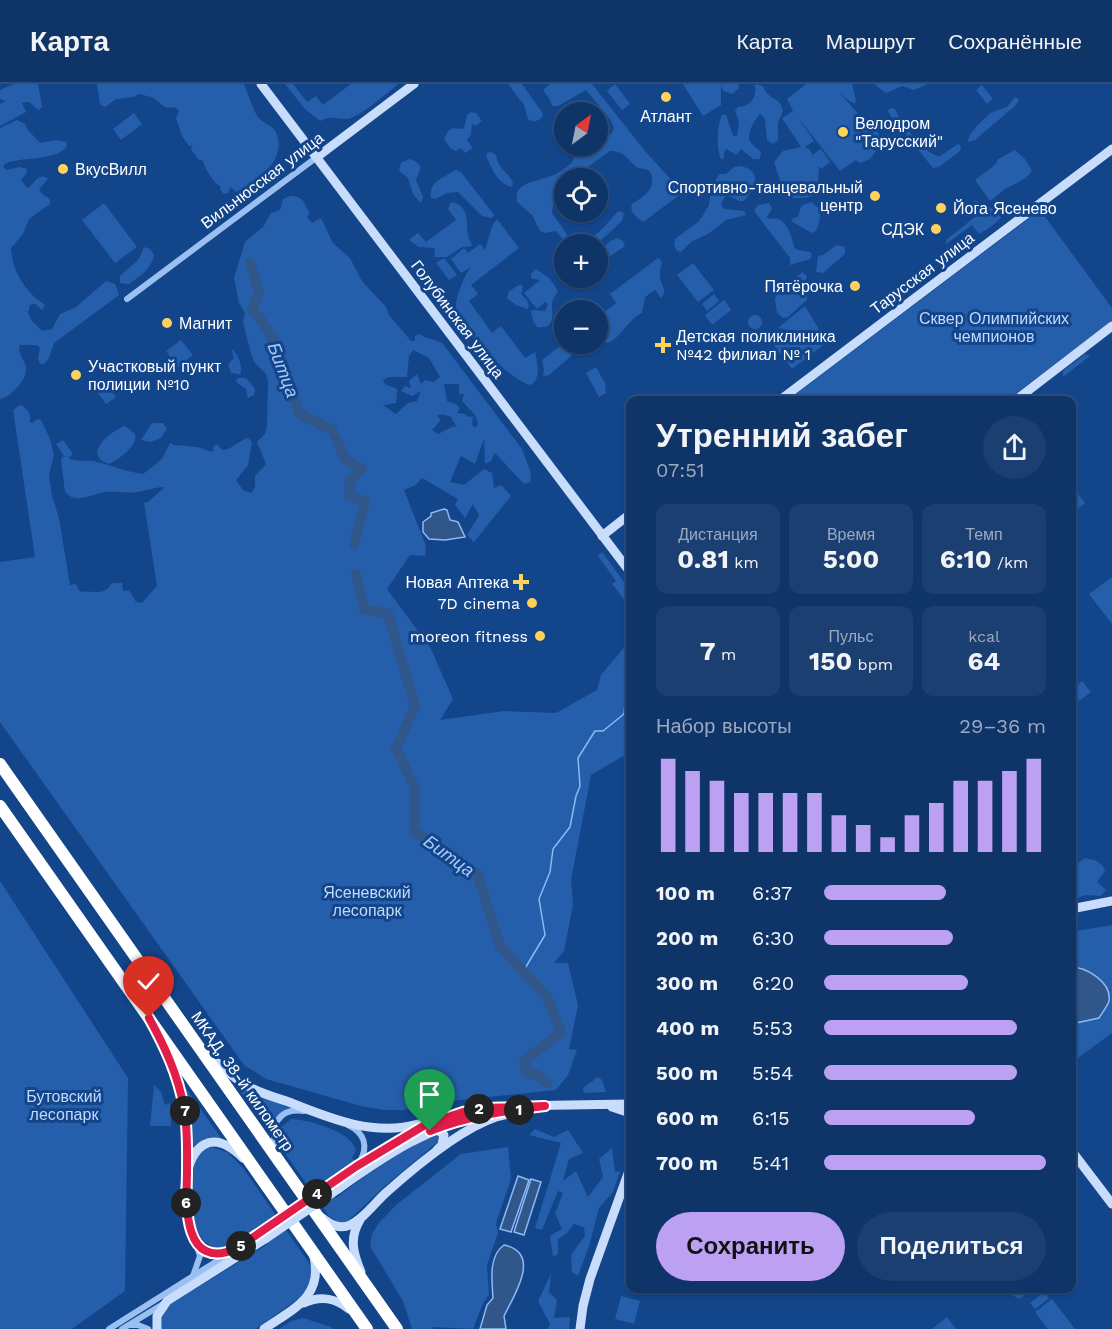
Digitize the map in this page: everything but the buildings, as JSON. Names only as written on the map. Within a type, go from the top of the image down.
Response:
[{"type":"highway","name":"МКАД, 38-й километр","points":[[0,764],[397,1329]]},
{"type":"highway","points":[[0,806],[365,1325]]},
{"type":"main road","name":"Голубинская улица","points":[[261,84],[626,567]]},
{"type":"main road","name":"Вильнюсская улица","points":[[317,157],[414,84]]},
{"type":"main road","name":"Тарусская улица","points":[[785,396],[1112,148]]},
{"type":"main road","points":[[1021,396],[1112,326]]},
{"type":"main road","points":[[602,536],[626,517]]},
{"type":"main road","points":[[1076,908],[1112,902]]},
{"type":"main road","points":[[187,1031],[211,1058],[237,1079],[254,1089],[340,1121],[369,1127],[393,1128],[409,1126],[448,1114],[452,1115]]},
{"type":"main road","points":[[157,1329],[158,1316],[167,1301],[335,1185],[357,1166],[417,1129],[452,1115],[484,1108],[626,1104]]},
{"type":"main road","points":[[607,1105],[626,1112]]},
{"type":"main road","points":[[301,1193],[319,1215],[334,1226],[348,1226],[363,1216],[388,1191],[430,1157],[476,1127],[496,1117],[545,1106]]},
{"type":"main road","points":[[335,1185],[446,1124],[487,1114],[545,1106]]},
{"type":"main road","points":[[430,1131],[438,1130],[444,1135],[442,1145],[430,1157]]},
{"type":"main road","points":[[263,1236],[217,1255],[209,1253],[194,1240],[186,1209],[187,1173],[190,1161],[199,1148],[210,1142],[219,1142],[238,1154],[268,1187]]},
{"type":"main road","points":[[1076,1157],[1112,1204]]},
{"type":"main road","points":[[580,1329],[590,1279],[626,1179]]},
{"type":"main road","points":[[363,1216],[355,1230],[353,1249],[371,1293]]},
{"type":"main road","points":[[264,1329],[308,1297],[317,1272],[313,1252]]},
{"type":"main road","points":[[299,1305],[319,1298],[336,1299],[365,1325]]},
{"type":"street","name":"Вильнюсская улица","points":[[127,299],[317,157]]},
{"type":"street","points":[[149,1018],[176,1072],[181,1092],[185,1112],[187,1173]]},
{"type":"street","points":[[301,1193],[276,1149],[274,1131],[280,1117],[285,1113],[300,1110],[313,1112]]},
{"type":"street","points":[[340,1121],[354,1128],[364,1139],[365,1152],[357,1166]]},
{"type":"street","points":[[192,1278],[200,1256],[194,1240]]},
{"type":"street","points":[[109,1329],[236,1249]]},
{"type":"street","points":[[125,1327],[167,1301]]},
{"type":"street","points":[[125,1327],[138,1325],[148,1329]]},
{"type":"green space","points":[[14,84],[38,84],[42,107],[38,110],[29,102],[22,103],[26,112],[0,126],[0,104],[6,101],[0,99],[0,90]]},
{"type":"green space","points":[[97,84],[244,84],[258,117],[276,132],[279,142],[278,152],[261,176],[236,192],[231,187],[228,193],[223,194],[221,187],[210,176],[203,161],[198,159],[191,149],[192,145],[189,146],[182,136],[176,118],[179,111],[175,107],[165,107],[153,98],[138,94],[134,97],[116,99],[105,107],[100,104]]},
{"type":"green space","points":[[285,84],[293,84],[307,102],[316,96],[323,105],[351,84],[398,84],[353,118],[331,118],[320,121],[305,109]]},
{"type":"green space","points":[[508,84],[522,84],[542,112],[542,118],[534,121],[528,119],[524,105]]},
{"type":"green space","points":[[550,84],[592,84],[606,102],[596,102],[586,90],[565,102],[554,102],[552,106],[543,90]]},
{"type":"green space","points":[[615,84],[630,104],[622,110],[607,91]]},
{"type":"green space","points":[[683,84],[738,84],[739,88],[732,94],[723,91],[721,85],[721,105],[703,116]]},
{"type":"green space","points":[[755,84],[763,86],[781,106],[783,111],[778,123],[778,140],[773,144],[767,140],[765,119],[760,114],[752,127],[749,138],[761,152],[760,159],[753,159],[741,149],[736,155],[726,149],[724,158],[721,159],[718,137],[722,115],[726,115],[733,136],[737,136],[739,122],[735,111],[752,100]]},
{"type":"green space","points":[[806,84],[852,84],[855,104],[839,92],[883,139],[876,144],[874,154],[869,159],[859,163],[856,160],[840,171],[796,115],[814,141],[805,147],[813,155],[821,149],[830,162],[821,169],[819,166],[818,189],[815,195],[792,198],[780,192],[781,184],[774,162],[783,151],[801,147],[782,118],[793,111],[787,99]]},
{"type":"green space","points":[[874,84],[927,84],[914,90],[902,86],[886,93]]},
{"type":"green space","points":[[982,85],[993,99],[987,104],[976,90]]},
{"type":"green space","points":[[1015,97],[1019,99],[1016,105],[975,140],[968,142],[969,136],[990,113],[1007,107]]},
{"type":"green space","points":[[608,104],[681,194],[643,222],[634,214],[631,207],[649,190],[652,177],[648,170],[636,167],[621,153],[608,152],[608,135],[614,128]]},
{"type":"green space","points":[[895,109],[921,145],[934,155],[940,156],[958,144],[961,146],[960,151],[939,167],[933,168],[890,115],[888,110]]},
{"type":"green space","points":[[471,112],[476,113],[482,121],[475,126],[472,123],[471,135],[467,140],[473,148],[465,153],[461,148],[456,151],[451,149],[444,139],[448,131],[453,128],[463,129],[467,115]]},
{"type":"green space","points":[[134,113],[142,124],[121,140],[113,129]]},
{"type":"green space","points":[[17,120],[25,124],[40,143],[56,140],[66,142],[67,146],[54,155],[15,161],[3,166],[6,170],[20,167],[27,169],[27,173],[21,180],[27,188],[39,178],[48,179],[39,189],[50,199],[50,204],[29,219],[23,234],[11,248],[14,265],[21,281],[45,305],[42,310],[35,304],[30,305],[28,313],[32,321],[42,331],[52,329],[60,314],[76,307],[106,281],[115,284],[119,295],[54,343],[49,358],[44,364],[40,364],[38,359],[40,347],[20,345],[20,354],[26,372],[22,382],[14,391],[0,399],[0,128]]},
{"type":"green space","points":[[1015,150],[1025,159],[1032,171],[1024,179],[1005,189],[990,201],[975,180],[995,165],[998,159]]},
{"type":"green space","points":[[491,152],[496,155],[499,164],[511,179],[512,187],[502,183],[496,175],[486,156]]},
{"type":"green space","points":[[575,156],[603,156],[586,168],[565,168],[572,163]]},
{"type":"green space","points":[[409,159],[421,167],[416,180],[423,197],[421,203],[413,194],[408,178],[399,171],[401,163]]},
{"type":"green space","points":[[739,166],[752,171],[755,180],[752,190],[744,201],[727,195],[722,205],[724,209],[744,211],[746,215],[726,220],[708,234],[691,242],[681,252],[677,251],[674,245],[675,239],[698,222],[703,215],[709,205],[711,189],[719,174],[726,174]]},
{"type":"green space","points":[[455,170],[461,172],[494,215],[492,218],[482,216],[458,192],[447,193],[435,199],[431,198],[432,187],[435,183]]},
{"type":"green space","points":[[554,174],[552,213],[554,222],[558,222],[567,234],[540,231],[532,215],[517,202],[517,195],[522,186]]},
{"type":"green space","name":"Ясеневский лесопарк","points":[[290,196],[298,197],[303,201],[310,213],[307,217],[312,223],[320,218],[322,220],[333,243],[350,258],[362,281],[386,307],[389,315],[411,341],[415,341],[415,336],[420,334],[443,344],[522,449],[531,473],[530,482],[524,484],[495,453],[491,461],[485,464],[484,439],[475,464],[461,456],[450,482],[464,485],[484,469],[492,473],[494,488],[501,485],[511,496],[474,542],[467,535],[479,515],[473,504],[465,518],[455,505],[458,499],[422,478],[416,485],[404,490],[426,546],[425,556],[410,555],[387,589],[430,647],[453,699],[440,720],[504,711],[556,713],[597,690],[601,675],[626,645],[626,754],[591,775],[571,880],[573,905],[564,951],[554,963],[568,963],[578,1005],[569,1049],[577,1050],[568,1075],[556,1090],[459,1100],[403,1110],[383,1110],[266,1079],[244,1065],[0,722],[0,562],[35,557],[13,410],[20,405],[28,412],[30,422],[41,420],[50,439],[54,455],[49,475],[70,585],[76,584],[80,592],[98,592],[105,590],[112,583],[122,583],[123,591],[129,590],[136,602],[142,603],[157,586],[144,503],[165,487],[134,492],[100,493],[84,498],[74,498],[65,492],[61,461],[62,457],[65,457],[56,444],[63,440],[73,454],[68,458],[93,461],[143,474],[162,459],[170,443],[213,452],[214,445],[225,450],[248,438],[252,442],[248,465],[236,480],[243,490],[251,493],[255,487],[255,476],[266,464],[257,442],[265,434],[267,426],[268,381],[266,374],[254,362],[250,350],[243,322],[245,313],[239,303],[234,278],[245,242],[263,227],[271,213],[280,210],[283,199]],"holes":[[[413,350],[429,358],[440,377],[434,382],[425,380],[421,384],[417,374],[409,381],[411,388],[405,386],[401,391],[412,396],[421,391],[417,401],[408,403],[396,414],[383,405],[396,403],[397,389],[385,384],[383,380],[389,377],[407,377],[409,356]],[[444,384],[459,384],[459,394],[464,394],[462,401],[475,415],[478,423],[476,428],[472,425],[473,416],[457,413],[460,408],[447,401]],[[442,414],[451,417],[457,428],[454,426],[438,434],[432,430],[441,420],[437,416]]]},
{"type":"green space","points":[[974,200],[993,209],[1002,205],[1005,210],[1004,214],[995,224],[979,234],[972,225],[946,244],[946,240],[975,217]]},
{"type":"green space","points":[[451,202],[464,210],[472,246],[462,247],[447,257],[434,257],[434,248],[419,247],[409,240],[418,233],[426,242],[456,220],[448,209]]},
{"type":"green space","points":[[811,202],[820,211],[816,231],[812,233],[791,221],[798,217],[801,206]]},
{"type":"green space","points":[[104,203],[137,247],[115,263],[82,220]]},
{"type":"green space","points":[[769,203],[772,209],[767,217],[783,222],[792,237],[794,247],[810,252],[812,255],[810,259],[790,265],[790,258],[754,211],[758,205]]},
{"type":"green space","name":"Сквер Олимпийских чемпионов","points":[[1040,210],[1112,308],[1112,321],[1012,396],[793,396]]},
{"type":"green space","points":[[618,211],[624,213],[622,221],[608,234],[596,234]]},
{"type":"green space","points":[[497,219],[519,248],[471,285],[478,294],[469,301],[492,333],[501,326],[525,358],[535,352],[538,374],[531,385],[512,375],[488,354],[467,329],[456,310],[460,287],[471,267],[461,273],[451,259],[464,248],[468,253],[480,244],[485,250],[491,229]]},
{"type":"green space","points":[[617,238],[623,241],[625,246],[608,258],[609,242]]},
{"type":"green space","points":[[837,245],[845,247],[845,254],[823,273],[816,272],[818,256]]},
{"type":"green space","points":[[144,247],[150,249],[154,255],[150,264],[129,284],[120,283],[120,276],[139,259]]},
{"type":"green space","points":[[444,258],[457,275],[449,280],[436,263]]},
{"type":"green space","points":[[658,258],[662,262],[660,276],[664,291],[661,298],[655,290],[645,297],[642,313],[608,343],[608,309],[616,303],[610,294]]},
{"type":"green space","points":[[693,263],[714,290],[698,302],[677,275]]},
{"type":"green space","points":[[536,269],[550,279],[558,291],[552,302],[552,321],[547,326],[537,327],[531,312],[532,310],[545,311],[548,304],[545,302],[537,309],[524,293],[539,281],[542,284],[539,280],[531,278],[531,274]]},
{"type":"green space","points":[[802,272],[807,276],[803,290],[807,294],[807,300],[788,317],[783,318],[777,313],[775,299],[780,291]]},
{"type":"green space","points":[[521,284],[523,287],[521,294],[529,306],[527,309],[507,298],[509,291]]},
{"type":"green space","points":[[714,294],[719,301],[707,311],[702,304]]},
{"type":"green space","points":[[724,300],[731,310],[712,325],[705,315]]},
{"type":"green space","points":[[805,306],[823,336],[778,328]]},
{"type":"green space","points":[[752,315],[758,315],[762,322],[758,329],[752,329],[748,325],[748,319]]},
{"type":"green space","points":[[775,333],[826,343],[792,369],[773,344]]},
{"type":"green space","points":[[181,340],[193,355],[178,367],[166,351]]},
{"type":"green space","points":[[231,348],[240,361],[240,376],[231,373],[228,364],[234,358]]},
{"type":"green space","points":[[554,351],[554,354],[573,354],[549,375],[543,376],[542,360]]},
{"type":"green space","points":[[1085,354],[1090,356],[1063,377],[1063,371]]},
{"type":"green space","points":[[596,367],[605,383],[606,393],[599,397],[586,373]]},
{"type":"green space","points":[[238,378],[246,378],[255,389],[254,395],[248,398],[246,389],[236,382]]},
{"type":"green space","points":[[107,386],[116,397],[106,404],[98,393]]},
{"type":"green space","points":[[152,423],[163,423],[167,429],[161,438],[150,442],[141,440]]},
{"type":"green space","points":[[125,426],[135,434],[134,443],[109,464],[101,460],[98,449],[101,444],[112,433]]},
{"type":"green space","points":[[1076,491],[1085,503],[1076,510]]},
{"type":"green space","points":[[602,552],[626,585],[626,602],[612,584],[616,581],[598,556]]},
{"type":"green space","points":[[1112,577],[1112,624],[1089,594]]},
{"type":"green space","points":[[1082,681],[1091,692],[1079,701],[1076,697],[1076,686]]},
{"type":"green space","points":[[1085,858],[1102,865],[1105,871],[1097,882],[1106,890],[1101,896],[1086,895],[1076,898],[1076,864]]},
{"type":"green space","name":"Бутовский лесопарк","points":[[0,881],[128,1078],[125,1291],[72,1329],[0,1329]]},
{"type":"green space","points":[[1112,925],[1112,1033],[1076,1059],[1076,931]]},
{"type":"green space","points":[[598,1077],[602,1080],[606,1092],[584,1093],[583,1088]]},
{"type":"green space","points":[[233,1081],[292,1107],[278,1115],[268,1131]]},
{"type":"green space","points":[[154,1085],[161,1092],[165,1105],[170,1103],[171,1126],[150,1126]]},
{"type":"green space","points":[[186,1088],[221,1138],[205,1139],[193,1147],[190,1145]]},
{"type":"green space","points":[[291,1119],[328,1128],[353,1143],[356,1150],[352,1158],[355,1161],[324,1181],[336,1198],[398,1154],[438,1134],[440,1140],[385,1186],[347,1222],[339,1223],[329,1216],[280,1146],[277,1139],[279,1127]]},
{"type":"green space","points":[[535,1129],[554,1137],[568,1130],[583,1153],[569,1159],[563,1181],[576,1171],[588,1197],[603,1177],[599,1159],[612,1148],[615,1172],[620,1171],[613,1192],[599,1208],[578,1276],[572,1272],[571,1255],[585,1236],[584,1227],[574,1224],[566,1234],[558,1239],[558,1254],[553,1257],[550,1236],[562,1229],[555,1213],[563,1193],[558,1191],[542,1230],[535,1228],[561,1143],[529,1135]]},
{"type":"green space","points":[[212,1147],[227,1152],[243,1168],[311,1266],[313,1273],[309,1287],[298,1299],[256,1329],[161,1329],[162,1318],[169,1305],[268,1244],[257,1228],[225,1247],[215,1247],[201,1236],[193,1215],[192,1172],[194,1162],[200,1153]]},
{"type":"green space","points":[[508,1147],[511,1179],[496,1223],[498,1233],[487,1265],[489,1295],[483,1303],[473,1329],[433,1327],[433,1329],[412,1329],[403,1301],[370,1246],[372,1234],[396,1205],[461,1154]]},
{"type":"green space","points":[[551,1274],[549,1292],[557,1300],[554,1318],[570,1317],[569,1329],[548,1329],[550,1324],[538,1301]]},
{"type":"green space","points":[[1011,1293],[1028,1293],[1019,1299]]},
{"type":"green space","points":[[1043,1293],[1049,1298],[1035,1309],[1030,1303]]},
{"type":"green space","points":[[621,1296],[640,1301],[634,1324],[615,1319]]},
{"type":"green space","points":[[1052,1299],[1075,1329],[1048,1329],[1035,1312]]},
{"type":"green space","points":[[947,1317],[956,1329],[932,1329]]},
{"type":"green space","points":[[303,1318],[333,1329],[279,1329],[291,1321]]},
{"type":"shaded area","points":[[447,510],[450,520],[458,522],[465,537],[445,540],[429,539],[423,532],[423,522],[431,516],[431,513]]},
{"type":"shaded area","points":[[1076,968],[1097,977],[1109,994],[1109,1001],[1099,1018],[1076,1023]]},
{"type":"shaded area","points":[[518,1176],[529,1180],[511,1232],[500,1229]]},
{"type":"shaded area","points":[[531,1179],[541,1182],[524,1235],[514,1232]]},
{"type":"shaded area","points":[[504,1245],[516,1250],[522,1257],[524,1266],[522,1276],[504,1316],[506,1329],[480,1329],[487,1305],[493,1298],[493,1262]]},
{"type":"waterway","name":"Битца","points":[[250,262],[259,292],[252,310],[269,332],[281,358],[299,413],[332,430],[346,460],[362,469],[350,480],[349,496],[365,501],[354,545]]},
{"type":"waterway","name":"Битца","points":[[356,574],[364,609],[388,614],[415,706],[396,748],[415,789],[414,831],[451,858],[477,873],[500,946],[547,997],[561,1032],[524,1061],[527,1073],[538,1075],[547,1083]]},
{"type":"waterway","points":[[524,970],[545,935],[539,899],[550,872],[553,849],[570,827],[580,786],[578,758],[595,731],[603,731],[624,714],[626,694]]},
{"type":"place","name":"Атлант","points":[[666,97]]},
{"type":"place","name":"Велодром \"Тарусский\"","points":[[843,132]]},
{"type":"place","name":"ВкусВилл","points":[[63,169]]},
{"type":"place","name":"Спортивно-танцевальный центр","points":[[875,196]]},
{"type":"place","name":"Йога Ясенево","points":[[941,208]]},
{"type":"place","name":"СДЭК","points":[[936,229]]},
{"type":"place","name":"Пятёрочка","points":[[855,286]]},
{"type":"place","name":"Магнит","points":[[167,323]]},
{"type":"place","name":"Детская поликлиника №42 филиал № 1","points":[[663,345]]},
{"type":"place","name":"Участковый пункт полиции №10","points":[[76,375]]},
{"type":"place","name":"Новая Аптека","points":[[521,582]]},
{"type":"place","name":"7D cinema","points":[[532,603]]},
{"type":"place","name":"moreon fitness","points":[[540,636]]},
{"type":"route","points":[[149,1018],[176,1072],[185,1112],[186,1209],[190,1231],[194,1240],[209,1253],[224,1254],[236,1249],[385,1147],[425,1125],[463,1112],[484,1108],[545,1106],[487,1114],[446,1124],[430,1131]]}]
